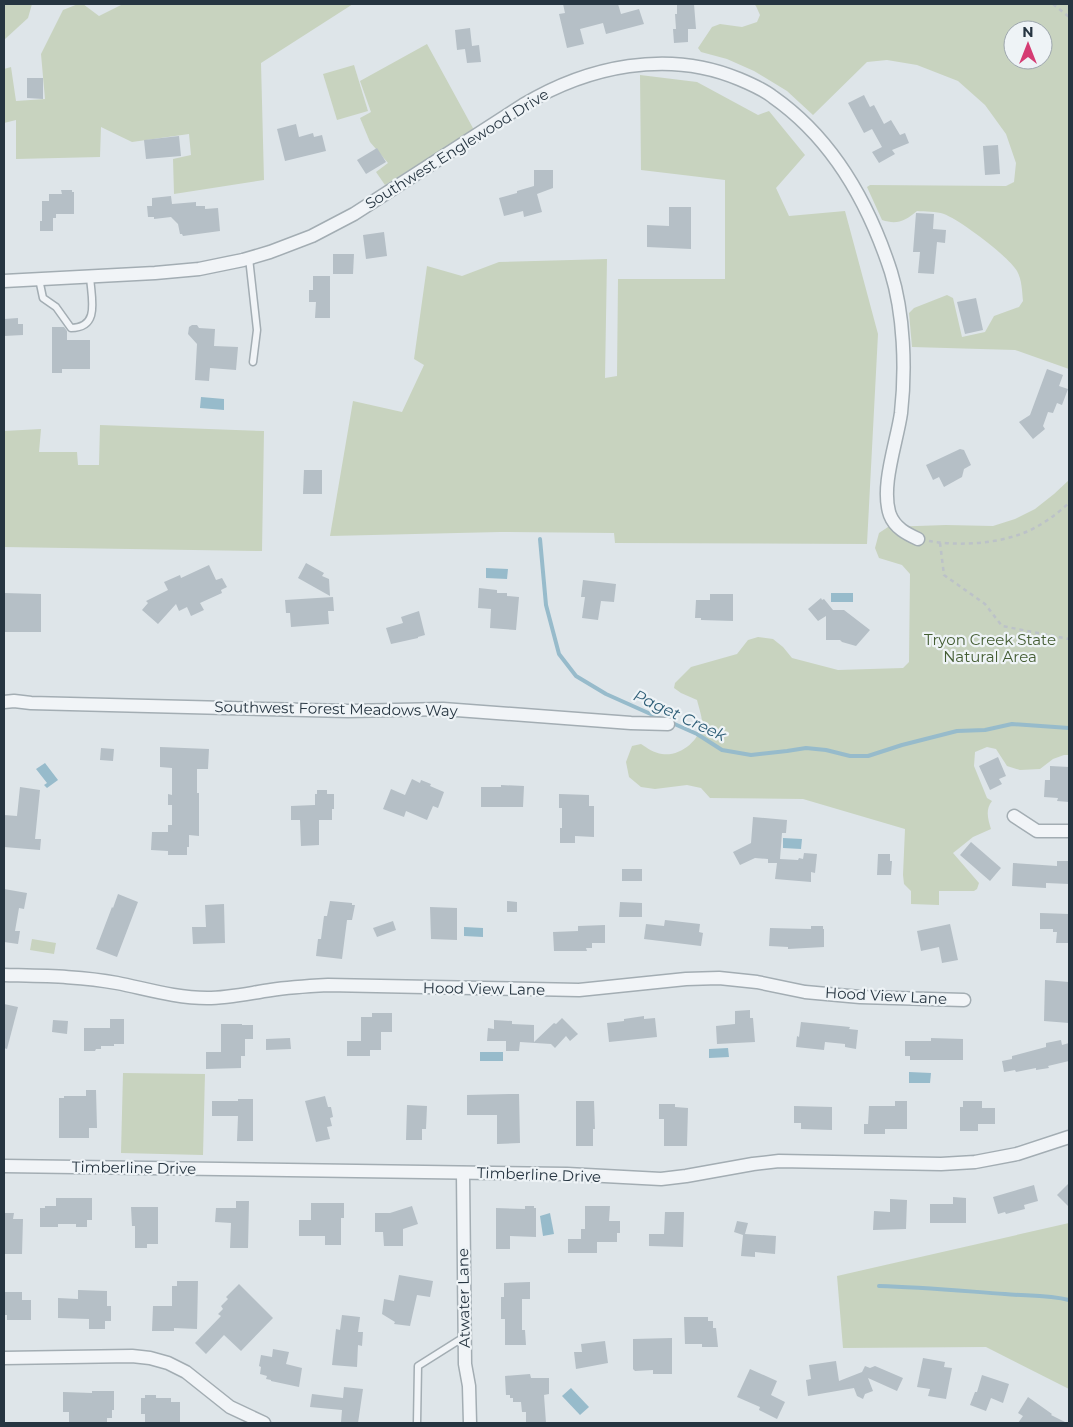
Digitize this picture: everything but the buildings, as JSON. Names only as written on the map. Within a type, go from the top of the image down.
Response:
[{"type":"street","name":"Southwest Englewood Drive","points":[[4,281],[199,269],[270,252],[312,236],[354,214],[523,105],[542,94],[578,78],[624,67],[664,63],[685,64],[726,73],[754,85],[772,96],[796,115],[813,132],[852,183],[864,203],[881,241],[892,275],[898,304],[904,378],[900,414],[887,488],[888,502],[890,514],[896,524],[907,534],[918,539]]},
{"type":"street","name":"Southwest Forest Meadows Way","points":[[4,702],[348,711],[443,709],[668,724]]},
{"type":"street","points":[[1014,816],[1037,830],[1069,831]]},
{"type":"street","name":"Hood View Lane","points":[[4,975],[95,980],[174,996],[207,998],[292,987],[579,990],[686,979],[719,978],[757,982],[814,993],[860,997],[964,1000]]},
{"type":"street","name":"Timberline Drive","points":[[4,1166],[567,1174],[661,1178],[704,1173],[753,1164],[779,1162],[965,1163],[1011,1155],[1069,1137]]},
{"type":"street","name":"Atwater Lane","points":[[463,1173],[464,1337],[465,1364],[469,1386],[470,1423]]},
{"type":"street","points":[[4,1358],[132,1356],[150,1358],[168,1363],[186,1372],[230,1407],[264,1423]]},
{"type":"lane","points":[[249,258],[258,330],[253,362]]},
{"type":"lane","points":[[39,279],[43,298],[56,307],[71,328],[78,328],[87,325],[92,318],[90,276]]},
{"type":"lane","points":[[417,1423],[418,1366],[464,1337]]},
{"type":"path","points":[[1053,4],[1069,17]]},
{"type":"path","points":[[918,539],[940,543],[981,542],[1021,534],[1069,503]]},
{"type":"path","points":[[940,543],[944,575],[985,604],[1002,626],[1069,639]]},
{"type":"green space","points":[[4,4],[32,4],[28,18],[4,40]]},
{"type":"green space","points":[[83,4],[99,16],[121,4],[353,4],[261,63],[264,180],[174,194],[173,159],[191,155],[189,134],[132,142],[101,127],[100,157],[16,159],[16,120],[4,123],[4,69],[11,67],[16,101],[45,99],[41,54],[63,10]]},
{"type":"green space","points":[[754,4],[1069,4],[1069,369],[1015,350],[912,347],[909,313],[914,308],[947,295],[953,298],[962,337],[985,332],[994,316],[1019,307],[1023,301],[1019,274],[1012,264],[972,231],[938,212],[917,211],[897,222],[882,220],[867,187],[870,185],[1006,186],[1014,182],[1016,163],[1006,134],[985,105],[958,81],[917,65],[887,60],[867,62],[813,115],[787,91],[754,71],[727,59],[701,52],[698,48],[712,27],[720,24],[742,27],[757,22],[760,15]]},
{"type":"green space","points":[[427,44],[474,130],[385,185],[376,172],[388,163],[370,142],[360,118],[371,112],[360,81]]},
{"type":"green space","points":[[354,65],[368,111],[337,120],[323,74]]},
{"type":"green space","points":[[640,75],[697,82],[758,115],[769,111],[805,155],[776,188],[789,216],[845,211],[878,334],[867,544],[615,543],[614,533],[500,532],[330,536],[353,401],[402,412],[424,365],[414,359],[427,266],[462,276],[499,262],[607,259],[605,378],[617,376],[618,279],[725,279],[725,180],[641,170]]},
{"type":"green space","points":[[100,425],[264,431],[262,551],[4,547],[4,431],[41,429],[39,452],[77,452],[78,465],[99,465]]},
{"type":"green space","name":"Tryon Creek State Natural Area","points":[[1069,480],[1069,755],[1053,759],[1040,769],[1020,770],[1007,766],[996,749],[987,747],[975,752],[974,766],[987,798],[992,801],[988,811],[991,829],[973,837],[953,853],[979,883],[977,889],[974,891],[939,891],[939,905],[911,904],[911,891],[904,884],[903,875],[905,829],[803,799],[710,798],[701,788],[687,785],[655,789],[641,787],[629,777],[626,762],[632,746],[641,744],[659,753],[675,753],[693,742],[700,730],[702,720],[697,700],[674,688],[675,683],[691,667],[737,654],[748,640],[758,637],[773,639],[792,658],[838,670],[903,668],[909,662],[910,574],[902,565],[879,558],[875,548],[879,533],[888,527],[993,526],[1015,519],[1035,509]]},
{"type":"green space","points":[[32,939],[56,943],[54,954],[30,950]]},
{"type":"green space","points":[[123,1073],[205,1074],[203,1155],[121,1153]]},
{"type":"green space","points":[[1069,1223],[1069,1389],[986,1347],[843,1348],[837,1276]]},
{"type":"water","points":[[201,397],[224,399],[224,410],[200,408]]},
{"type":"water","points":[[486,568],[508,569],[507,579],[486,578]]},
{"type":"water","points":[[831,593],[853,593],[853,602],[831,602]]},
{"type":"water","points":[[45,763],[58,780],[47,788],[44,785],[47,783],[36,769]]},
{"type":"water","points":[[783,838],[802,839],[801,849],[783,848]]},
{"type":"water","points":[[464,927],[483,928],[483,937],[464,936]]},
{"type":"water","points":[[728,1048],[729,1057],[709,1058],[709,1049]]},
{"type":"water","points":[[480,1052],[503,1052],[503,1061],[480,1061]]},
{"type":"water","points":[[909,1072],[931,1073],[930,1083],[909,1083]]},
{"type":"water","points":[[550,1213],[554,1234],[543,1236],[540,1216]]},
{"type":"water","points":[[571,1388],[589,1407],[580,1415],[562,1396]]},
{"type":"waterway","name":"Paget Creek","points":[[540,539],[546,605],[559,654],[576,676],[606,694],[664,720]]},
{"type":"waterway","name":"Paget Creek","points":[[670,722],[697,734],[722,750],[751,755],[806,748],[826,750],[850,756],[868,756],[957,731],[985,730],[1012,724],[1069,728]]},
{"type":"waterway","points":[[879,1286],[1045,1296],[1069,1300]]}]
